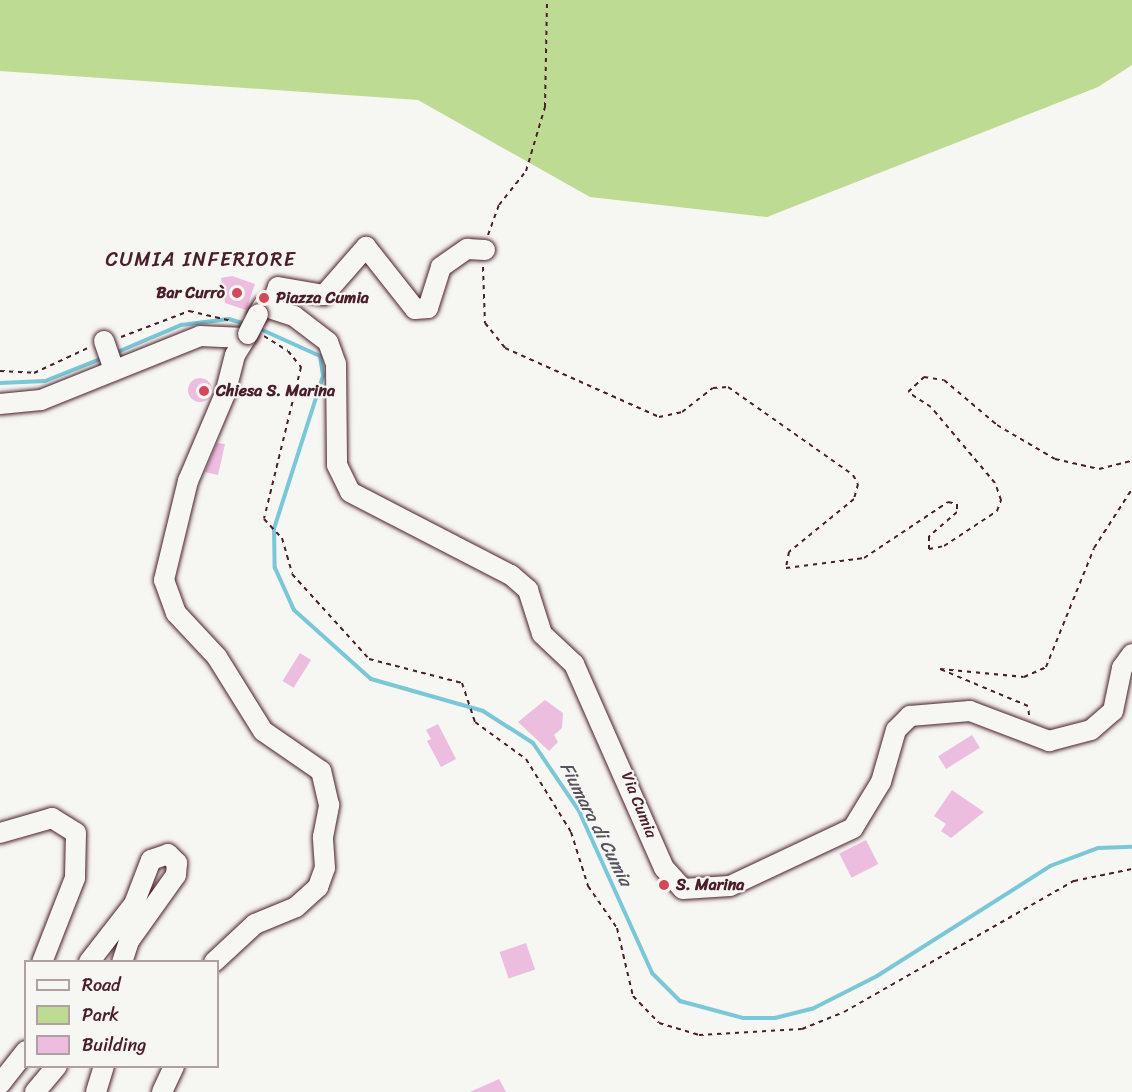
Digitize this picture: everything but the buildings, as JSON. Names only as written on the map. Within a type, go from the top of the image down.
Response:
[{"type":"street","points":[[216,960],[255,924],[296,907],[318,887],[326,868],[323,837],[329,806],[321,771],[263,732],[217,657],[176,613],[164,580],[188,481],[252,325],[278,287],[324,296],[366,248],[415,309],[428,308],[441,267],[467,249],[485,250]]},
{"type":"street","name":"Via Cumia","points":[[252,325],[311,324],[332,349],[337,465],[350,492],[511,575],[528,590],[542,634],[574,664],[664,868],[683,889],[730,886],[853,828],[881,782],[897,730],[917,714],[980,713],[1050,741],[1091,730],[1113,711],[1122,668],[1132,654]]},
{"type":"street","points":[[0,404],[41,400],[113,368],[200,336],[252,325]]},
{"type":"street","points":[[104,343],[113,368]]},
{"type":"street","points":[[0,833],[52,818],[69,823],[78,838],[75,878],[43,960]]},
{"type":"street","points":[[91,960],[129,912],[151,860],[161,854],[173,857],[176,874],[129,941],[123,960]]},
{"type":"street","points":[[0,1084],[24,1054]]},
{"type":"street","points":[[35,1092],[55,1068]]},
{"type":"street","points":[[96,1092],[103,1068]]},
{"type":"street","points":[[162,1092],[173,1068]]},
{"type":"path","points":[[546,0],[545,107],[526,171],[499,205],[485,250],[485,323],[505,348],[659,417],[682,412],[713,388],[728,387],[853,475],[858,484],[854,499],[789,552],[786,568],[864,558],[948,502],[957,504],[957,512],[929,536],[928,549],[944,546],[997,511],[1001,500],[995,483],[931,407],[908,392],[924,377],[944,380],[997,425],[1068,465],[1099,469],[1132,461]]},
{"type":"path","points":[[0,371],[34,373],[104,343],[189,311],[252,325],[288,351],[301,367],[264,519],[282,538],[292,574],[369,658],[462,683],[475,722],[526,759],[571,832],[588,886],[617,928],[633,996],[659,1023],[699,1035],[812,1025],[1074,881],[1132,869]]},
{"type":"path","points":[[1021,717],[1030,713],[1028,706],[940,669],[1024,677],[1046,667],[1094,548],[1132,489]]},
{"type":"green space","points":[[0,0],[1132,0],[1132,65],[1098,87],[767,217],[590,197],[418,100],[0,71]]},
{"type":"waterway","name":"Fiumara di Cumia","points":[[115,353],[181,325],[229,319],[245,324]]},
{"type":"waterway","name":"Fiumara di Cumia","points":[[258,328],[320,356],[323,376],[274,529],[275,568],[294,610],[371,679],[483,711],[533,743],[579,811],[652,973],[680,1001],[743,1018],[775,1018],[812,1009],[877,976],[1050,866],[1098,848],[1132,847]]},
{"type":"waterway","name":"Fiumara di Cumia","points":[[0,383],[45,381],[103,358]]},
{"type":"place","name":"Bar Currò","points":[[237,293]]},
{"type":"place","name":"Piazza Cumia","points":[[264,298]]},
{"type":"place","name":"Chiesa S. Marina","points":[[204,391]]},
{"type":"place","name":"S. Marina","points":[[664,885]]},
{"type":"district","name":"CUMIA INFERIORE","points":[[201,259]]}]
